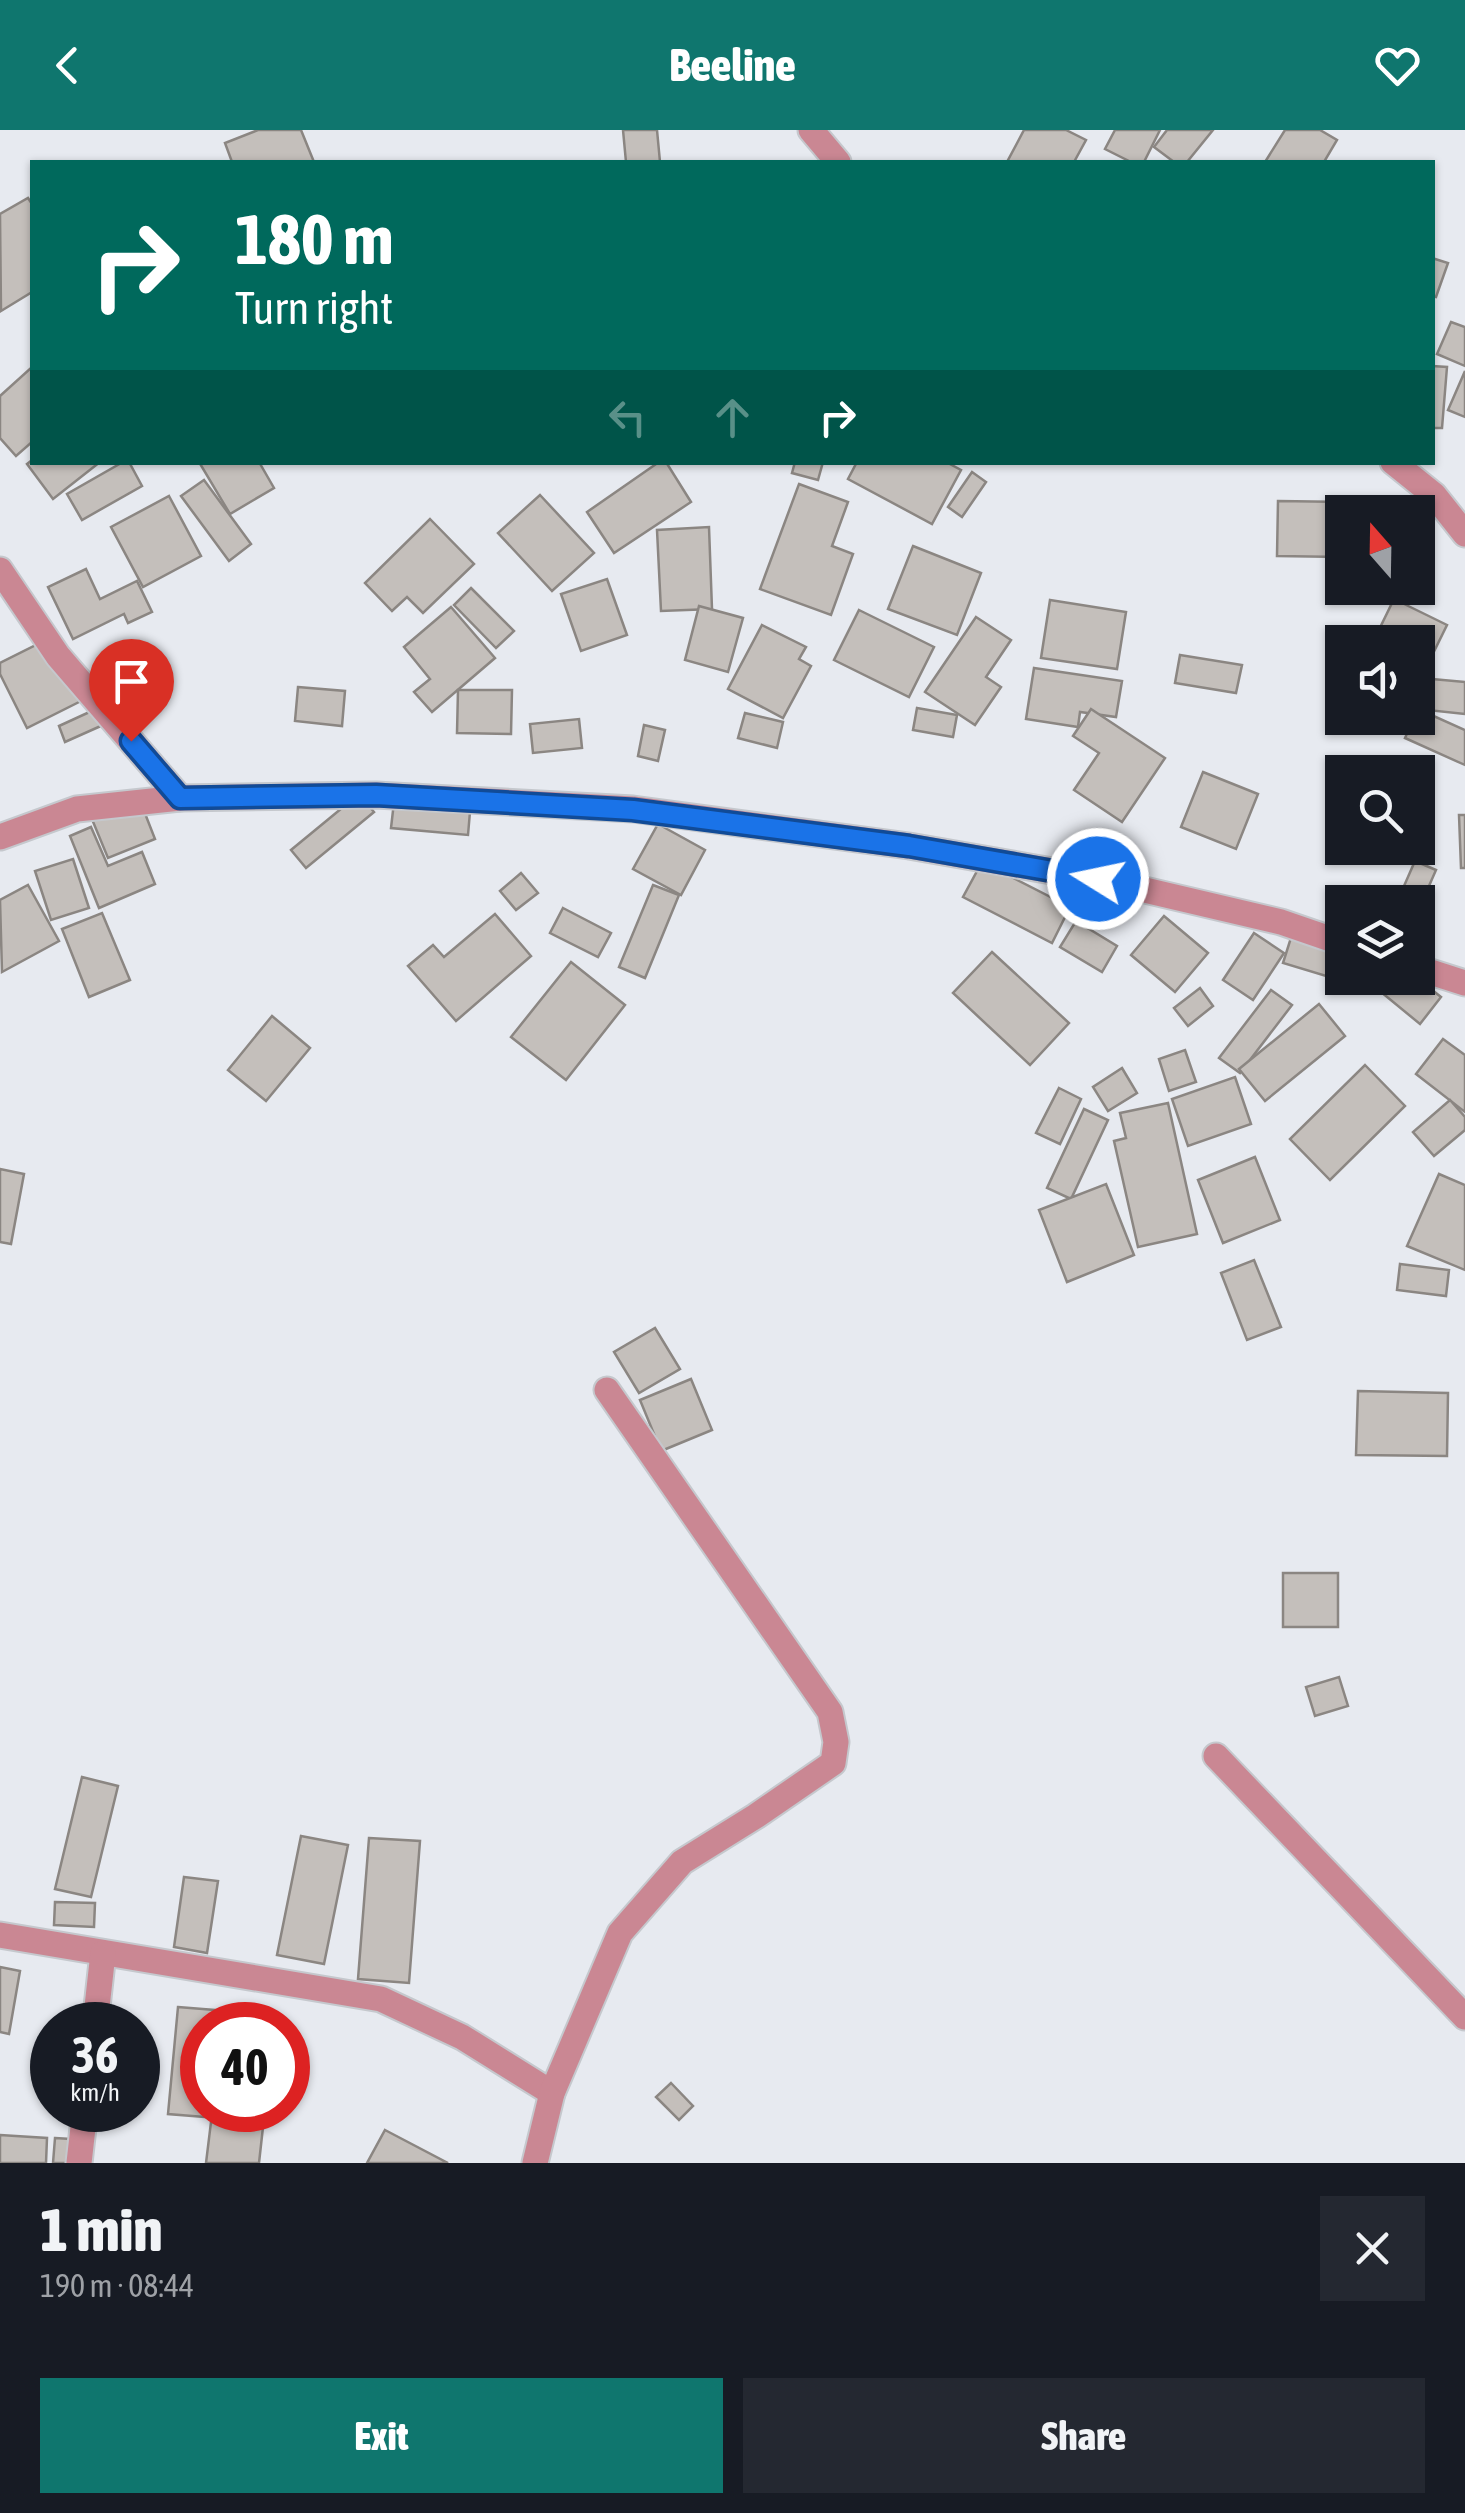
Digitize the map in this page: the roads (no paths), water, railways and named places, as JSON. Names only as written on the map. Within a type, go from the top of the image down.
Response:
[{"type":"street","points":[[811,130],[836,160]]},
{"type":"street","points":[[1398,465],[1434,495],[1465,534]]},
{"type":"street","points":[[0,570],[58,656],[180,798]]},
{"type":"street","points":[[0,837],[77,809],[180,798],[376,795],[633,810],[909,846],[1098,879],[1280,922],[1325,937]]},
{"type":"street","points":[[1435,973],[1465,983]]},
{"type":"street","points":[[534,2163],[552,2093],[620,1933],[682,1862],[833,1762],[836,1742],[830,1712],[607,1390]]},
{"type":"street","points":[[1216,1756],[1465,2017]]},
{"type":"street","points":[[0,1935],[381,1999],[462,2037],[552,2093]]},
{"type":"street","points":[[98,2002],[103,1952]]},
{"type":"street","points":[[80,2163],[83,2132]]}]
